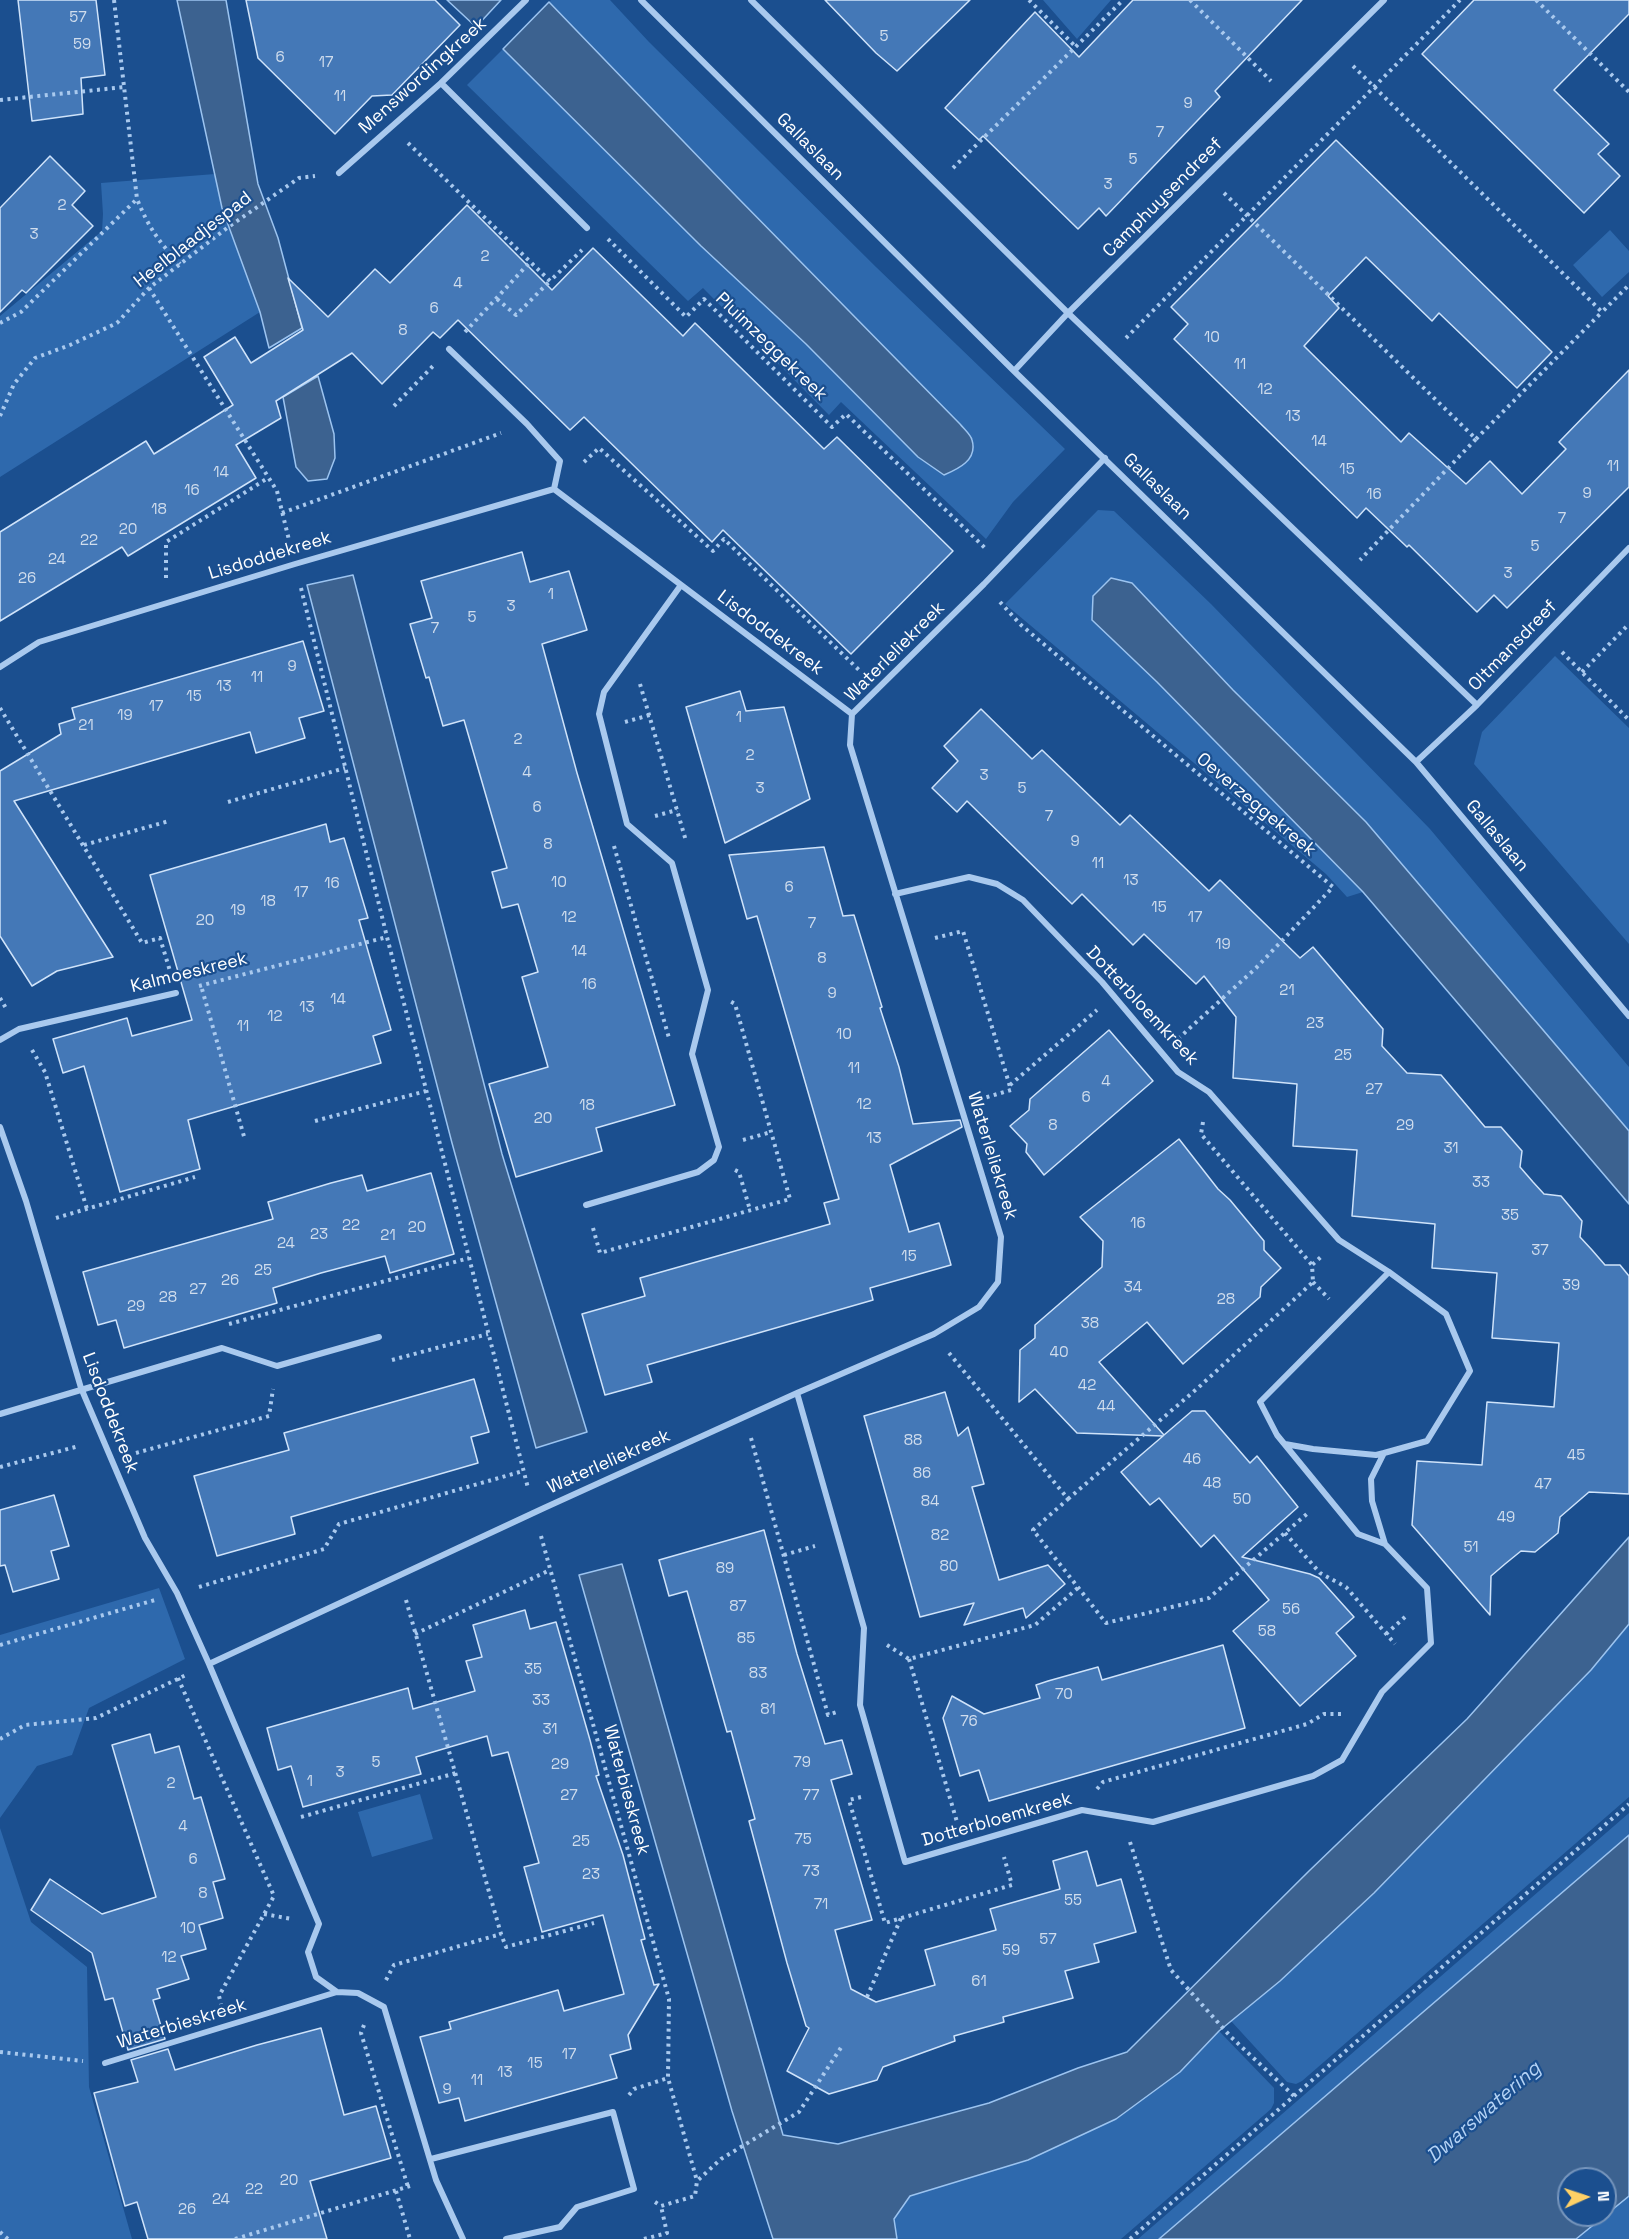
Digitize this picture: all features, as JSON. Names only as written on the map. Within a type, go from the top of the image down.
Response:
[{"type":"street","name":"Menswordingkreek","points":[[339,173],[441,83],[526,0]]},
{"type":"street","name":"Gallaslaan","points":[[641,0],[1014,371],[1416,762],[1629,1016]]},
{"type":"street","points":[[751,0],[1068,313],[1477,705]]},
{"type":"street","name":"Camphuysendreef","points":[[1014,371],[1068,313],[1384,0]]},
{"type":"street","points":[[441,83],[587,228]]},
{"type":"street","points":[[449,349],[527,424],[560,461],[554,489]]},
{"type":"street","name":"Waterleliekreek","points":[[209,1664],[534,1512],[934,1334],[979,1307],[998,1282],[1001,1237],[850,745],[852,714],[984,584],[1105,458]]},
{"type":"street","name":"Lisdoddekreek","points":[[0,667],[39,642],[382,538],[554,489],[852,714]]},
{"type":"street","name":"Oltmansdreef","points":[[1416,762],[1477,705],[1629,548]]},
{"type":"street","points":[[586,1205],[698,1172],[714,1160],[719,1147],[692,1054],[708,990],[672,863],[627,824],[599,714],[604,692],[681,585]]},
{"type":"street","name":"Dotterbloemkreek","points":[[895,894],[969,877],[997,884],[1023,900],[1114,996],[1178,1072],[1209,1092],[1339,1240],[1389,1272],[1446,1314],[1470,1371],[1426,1441],[1376,1455],[1313,1449],[1285,1443]]},
{"type":"street","name":"Kalmoeskreek","points":[[0,1040],[19,1029],[176,993]]},
{"type":"street","name":"Lisdoddekreek","points":[[0,1127],[33,1225],[81,1388],[145,1538],[177,1593],[209,1664]]},
{"type":"street","name":"Dotterbloemkreek","points":[[1385,1544],[1358,1534],[1277,1435],[1260,1402],[1389,1272]]},
{"type":"street","points":[[0,1414],[81,1388],[222,1348],[277,1366],[379,1337]]},
{"type":"street","name":"Dotterbloemkreek","points":[[797,1393],[864,1628],[860,1705],[905,1862],[1082,1810],[1153,1822],[1313,1776],[1342,1760],[1382,1692],[1431,1643],[1427,1588],[1385,1544],[1371,1501],[1371,1479],[1384,1453]]},
{"type":"street","name":"Waterbieskreek","points":[[209,1664],[319,1924],[308,1952],[316,1977],[338,1992]]},
{"type":"street","name":"Waterbieskreek","points":[[105,2063],[338,1992],[358,1993],[384,2007],[436,2180],[463,2239]]},
{"type":"street","points":[[431,2160],[613,2112],[634,2189],[577,2207],[560,2227],[506,2239]]},
{"type":"path","points":[[114,0],[137,199],[149,227],[180,264]]},
{"type":"path","points":[[1029,0],[1076,47]]},
{"type":"path","points":[[938,184],[1123,0]]},
{"type":"path","points":[[1190,0],[1286,96]]},
{"type":"path","points":[[1110,353],[1460,0]]},
{"type":"path","points":[[1536,0],[1629,92]]},
{"type":"path","points":[[1335,48],[1602,312]]},
{"type":"path","points":[[0,100],[125,87]]},
{"type":"path","points":[[391,126],[550,281]]},
{"type":"path","name":"Heelblaadjespad","points":[[0,416],[14,384],[35,358],[117,323],[149,288],[227,228],[299,177],[339,173]]},
{"type":"path","points":[[1206,176],[1476,439]]},
{"type":"path","points":[[0,323],[21,312],[137,199]]},
{"type":"path","name":"Pluimzeggekreek","points":[[587,228],[600,232],[686,317],[704,299],[832,427],[846,414],[1002,565]]},
{"type":"path","points":[[497,299],[516,315],[600,232]]},
{"type":"path","points":[[1343,577],[1629,285]]},
{"type":"path","name":"Waterbieskreek","points":[[149,288],[277,491],[387,937],[523,1471],[669,1999],[668,2078],[697,2181]]},
{"type":"path","points":[[282,513],[527,424]]},
{"type":"path","points":[[554,489],[599,448],[713,551],[724,539],[878,689]]},
{"type":"path","points":[[166,603],[166,542],[268,478]]},
{"type":"path","name":"Oeverzeggekreek","points":[[984,584],[1021,625],[1333,887],[1256,968],[1162,1054]]},
{"type":"path","points":[[1582,672],[1629,624]]},
{"type":"path","points":[[1545,635],[1629,720]]},
{"type":"path","points":[[631,654],[687,845],[672,863]]},
{"type":"path","points":[[0,708],[142,943],[160,938],[176,993]]},
{"type":"path","points":[[228,802],[345,768]]},
{"type":"path","points":[[84,845],[169,822]]},
{"type":"path","points":[[627,824],[614,843],[670,1039],[692,1054]]},
{"type":"path","points":[[910,944],[963,931],[1011,1090],[960,1105]]},
{"type":"path","name":"Kalmoeskreek","points":[[176,993],[387,937]]},
{"type":"path","points":[[201,985],[245,1140]]},
{"type":"path","points":[[1010,1085],[1114,996]]},
{"type":"path","points":[[0,998],[45,1072],[87,1209]]},
{"type":"path","points":[[315,1120],[426,1091]]},
{"type":"path","points":[[1209,1092],[1201,1134],[1312,1265],[1313,1282],[1199,1387],[1033,1530],[1106,1623],[1209,1598],[1328,1496]]},
{"type":"path","points":[[714,1160],[739,1172],[750,1210]]},
{"type":"path","points":[[33,1225],[195,1177]]},
{"type":"path","points":[[1312,1265],[1339,1240]]},
{"type":"path","points":[[222,1326],[469,1258]]},
{"type":"path","points":[[379,1337],[386,1361],[488,1334]]},
{"type":"path","points":[[934,1334],[1068,1499]]},
{"type":"path","points":[[112,1460],[269,1416],[277,1366]]},
{"type":"path","points":[[745,1417],[828,1715],[860,1705]]},
{"type":"path","points":[[0,1467],[103,1439]]},
{"type":"path","points":[[0,1646],[324,1549],[339,1524],[523,1471]]},
{"type":"path","points":[[1284,1533],[1320,1573],[1346,1587],[1411,1662]]},
{"type":"path","points":[[783,1555],[839,1540]]},
{"type":"path","points":[[416,1634],[550,1570]]},
{"type":"path","points":[[399,1574],[506,1947],[594,1923]]},
{"type":"path","points":[[909,1659],[1035,1625],[1079,1587]]},
{"type":"path","points":[[862,1652],[888,1645],[909,1659],[964,1846]]},
{"type":"path","points":[[0,1739],[25,1725],[96,1718],[209,1664]]},
{"type":"path","points":[[178,1678],[274,1896],[219,1996],[227,2026]]},
{"type":"path","points":[[1082,1810],[1103,1782],[1307,1724],[1324,1714],[1370,1713]]},
{"type":"path","points":[[276,1823],[456,1773]]},
{"type":"path","points":[[885,1790],[849,1800],[885,1923],[1012,1885],[999,1835]]},
{"type":"path","points":[[1130,2239],[1629,1804]]},
{"type":"path","points":[[1122,1816],[1171,1970],[1231,2037],[1294,2096]]},
{"type":"path","points":[[867,1997],[901,1918]]},
{"type":"path","points":[[661,2206],[695,2196],[697,2181],[721,2159],[799,2112],[842,2046]]},
{"type":"path","points":[[0,2052],[105,2063]]},
{"type":"path","points":[[613,2112],[634,2089],[668,2078]]},
{"type":"path","points":[[235,2239],[436,2180]]},
{"type":"path","points":[[634,2189],[661,2206],[668,2233],[644,2239]]},
{"type":"path","points":[[396,2190],[410,2239]]},
{"type":"path","points":[[0,2232],[8,2239]]},
{"type":"shaded area","points":[[551,0],[610,0],[649,42],[876,267],[1065,449],[1013,502],[986,539],[841,402],[829,415],[703,288],[688,301],[467,85],[503,49],[701,246],[806,344],[737,197],[549,2]]},
{"type":"shaded area","points":[[1043,0],[1111,0],[1077,39]]},
{"type":"shaded area","points":[[215,174],[222,208],[260,312],[0,477],[0,316],[102,231],[101,183]]},
{"type":"shaded area","points":[[1610,230],[1629,251],[1629,272],[1602,297],[1573,265]]},
{"type":"shaded area","points":[[1098,510],[1114,511],[1211,604],[1430,829],[1629,1067],[1629,1131],[1366,822],[1233,690],[1132,583],[1105,583],[1093,596],[1092,620],[1157,682],[1363,892],[1347,897],[1326,874],[1005,604]]},
{"type":"shaded area","points":[[1555,656],[1629,728],[1629,944],[1474,764],[1482,732]]},
{"type":"shaded area","points":[[159,1588],[185,1659],[89,1708],[72,1755],[37,1766],[0,1818],[0,1635]]},
{"type":"shaded area","points":[[1629,1624],[1629,1797],[1302,2081],[1296,2084],[1287,2082],[1231,2021],[1322,1942],[1380,1886],[1549,1713]]},
{"type":"shaded area","points":[[420,1794],[433,1839],[372,1857],[358,1812]]},
{"type":"shaded area","points":[[1629,1813],[1629,1835],[1159,2239],[1138,2239]]},
{"type":"shaded area","points":[[0,1828],[31,1922],[87,1967],[89,2087],[132,2239],[0,2239]]},
{"type":"shaded area","points":[[1219,2031],[1274,2088],[1274,2103],[1271,2109],[1121,2239],[897,2239],[894,2219],[910,2196],[1028,2160],[1180,2072]]},
{"type":"shaded area","points":[[1629,2196],[1629,2239],[1576,2239],[1591,2227],[1617,2227],[1617,2206]]},
{"type":"water","points":[[177,0],[226,0],[258,184],[278,238],[302,328],[269,348],[260,312],[222,208]]},
{"type":"water","points":[[447,0],[501,0],[476,27]]},
{"type":"water","points":[[549,2],[960,424],[972,440],[972,453],[966,463],[944,475],[918,457],[806,344],[701,246],[503,49]]},
{"type":"water","points":[[318,376],[334,434],[335,458],[327,479],[308,481],[296,467],[283,397]]},
{"type":"water","points":[[353,575],[502,1154],[587,1432],[536,1448],[452,1143],[307,585]]},
{"type":"water","points":[[1111,578],[1132,583],[1233,690],[1366,822],[1629,1131],[1629,1204],[1363,892],[1157,682],[1092,620],[1093,596]]},
{"type":"water","points":[[1629,1537],[1629,1624],[1591,1670],[1374,1893],[1280,1981],[1219,2031],[1180,2072],[1116,2119],[1028,2160],[910,2196],[894,2219],[897,2239],[773,2239],[732,2111],[579,1575],[622,1564],[783,2135],[838,2144],[989,2103],[1078,2068],[1127,2052],[1309,1871],[1467,1719]]},
{"type":"water","name":"Dwarswatering","points":[[1629,1835],[1629,2196],[1617,2206],[1617,2167],[1557,2167],[1557,2227],[1591,2227],[1576,2239],[1159,2239]]},
{"type":"building","points":[[18,0],[96,0],[105,75],[81,78],[83,114],[32,121]]},
{"type":"building","points":[[246,0],[435,0],[460,25],[392,95],[372,96],[335,134],[258,58]]},
{"type":"building","points":[[825,0],[970,0],[897,71],[876,53]]},
{"type":"building","points":[[1133,0],[1302,0],[1215,91],[1220,97],[1106,216],[1099,208],[1078,229],[983,136],[979,140],[945,108],[1035,12],[1079,57]]},
{"type":"building","points":[[1474,0],[1629,0],[1629,14],[1554,90],[1609,144],[1598,154],[1620,176],[1584,213],[1422,54]]},
{"type":"building","points":[[1336,140],[1552,352],[1517,388],[1439,313],[1432,321],[1366,257],[1328,296],[1339,308],[1304,346],[1401,442],[1409,433],[1466,484],[1490,461],[1522,494],[1566,449],[1559,442],[1629,370],[1629,487],[1507,608],[1494,595],[1477,612],[1409,545],[1407,547],[1366,508],[1357,518],[1174,339],[1188,324],[1171,307]]},
{"type":"building","points":[[50,156],[85,191],[72,205],[93,226],[26,293],[22,290],[0,312],[0,208]]},
{"type":"building","points":[[467,205],[552,290],[593,248],[683,336],[695,323],[824,449],[837,437],[953,551],[851,654],[723,530],[712,542],[584,417],[570,430],[458,320],[440,338],[433,332],[382,384],[352,353],[276,401],[281,418],[236,445],[256,478],[128,556],[122,547],[0,621],[0,532],[146,441],[154,454],[233,405],[204,357],[235,337],[251,363],[303,330],[288,278],[328,317],[375,269],[390,283]]},
{"type":"building","points":[[522,552],[530,582],[569,571],[587,630],[542,644],[577,773],[675,1105],[596,1128],[602,1151],[516,1177],[489,1084],[548,1067],[522,977],[538,972],[518,904],[502,908],[492,872],[507,868],[464,720],[443,726],[410,624],[432,618],[421,581]]},
{"type":"building","points":[[303,641],[324,711],[299,718],[305,738],[256,753],[250,732],[14,801],[113,957],[57,971],[32,986],[0,936],[0,771],[61,734],[59,724],[75,719],[72,708]]},
{"type":"building","points":[[740,691],[746,711],[784,707],[810,799],[725,843],[686,707]]},
{"type":"building","points":[[981,709],[1032,759],[1042,750],[1120,825],[1130,815],[1209,891],[1220,880],[1300,958],[1313,947],[1383,1029],[1382,1046],[1407,1073],[1441,1075],[1485,1127],[1501,1127],[1522,1151],[1520,1167],[1544,1194],[1561,1196],[1582,1221],[1580,1237],[1605,1265],[1620,1265],[1629,1276],[1629,1494],[1589,1492],[1560,1517],[1558,1533],[1535,1552],[1521,1551],[1491,1576],[1490,1615],[1412,1525],[1417,1461],[1482,1465],[1487,1402],[1554,1407],[1559,1343],[1492,1338],[1497,1273],[1432,1268],[1435,1224],[1352,1216],[1357,1150],[1293,1146],[1297,1084],[1233,1078],[1236,1017],[1204,976],[1196,984],[1144,934],[1133,945],[1082,894],[1072,904],[967,801],[957,812],[932,788],[958,761],[944,746]]},
{"type":"building","points":[[326,824],[330,842],[344,838],[368,918],[359,920],[391,1030],[373,1036],[381,1063],[188,1120],[200,1169],[120,1192],[84,1066],[63,1073],[53,1039],[127,1018],[132,1036],[192,1020],[150,875]]},
{"type":"building","points":[[824,847],[843,916],[854,915],[899,1067],[913,1124],[960,1120],[962,1127],[890,1165],[909,1232],[939,1223],[951,1265],[870,1288],[873,1300],[647,1365],[652,1382],[605,1395],[582,1314],[645,1296],[640,1278],[830,1224],[824,1203],[839,1199],[757,916],[747,919],[729,855]]},
{"type":"building","points":[[1109,1030],[1153,1081],[1044,1175],[1026,1152],[1027,1144],[1010,1126],[1029,1110],[1030,1099]]},
{"type":"building","points":[[1179,1139],[1218,1189],[1264,1241],[1264,1250],[1281,1268],[1261,1287],[1260,1297],[1183,1364],[1147,1322],[1099,1362],[1164,1435],[1192,1411],[1205,1411],[1250,1463],[1257,1456],[1298,1507],[1242,1557],[1319,1578],[1354,1617],[1336,1633],[1356,1656],[1300,1706],[1233,1631],[1269,1600],[1214,1535],[1201,1547],[1159,1498],[1150,1505],[1121,1472],[1163,1436],[1077,1433],[1035,1389],[1019,1402],[1020,1350],[1035,1338],[1035,1325],[1102,1267],[1103,1241],[1080,1217]]},
{"type":"building","points":[[431,1173],[454,1254],[390,1273],[385,1256],[321,1273],[273,1288],[277,1303],[124,1348],[116,1320],[98,1325],[83,1272],[273,1219],[268,1202],[331,1183],[362,1175],[367,1191]]},
{"type":"building","points":[[474,1379],[489,1432],[471,1437],[478,1463],[291,1517],[295,1534],[217,1556],[194,1476],[289,1450],[284,1433]]},
{"type":"building","points":[[945,1392],[958,1436],[968,1427],[984,1484],[972,1487],[999,1580],[1048,1565],[1065,1584],[1026,1618],[1023,1608],[964,1625],[974,1603],[920,1617],[864,1416]]},
{"type":"building","points":[[54,1495],[69,1546],[51,1551],[59,1579],[13,1592],[5,1565],[0,1566],[0,1510]]},
{"type":"building","points":[[764,1530],[797,1654],[825,1744],[842,1740],[852,1774],[831,1780],[872,1920],[835,1930],[851,1989],[876,2002],[935,1985],[925,1950],[996,1930],[990,1909],[1060,1889],[1053,1861],[1087,1851],[1097,1886],[1121,1879],[1136,1932],[1094,1944],[1099,1962],[1065,1971],[1073,1998],[1003,2017],[1004,2022],[954,2036],[955,2041],[883,2067],[877,2080],[829,2094],[787,2071],[809,2028],[806,2026],[787,1963],[749,1821],[755,1819],[731,1731],[727,1732],[687,1591],[669,1596],[659,1560]]},
{"type":"building","points":[[525,1610],[530,1629],[556,1622],[590,1740],[599,1775],[596,1776],[623,1855],[645,1939],[641,1940],[654,1985],[659,1984],[628,2035],[631,2049],[610,2055],[617,2078],[465,2121],[459,2098],[439,2103],[420,2037],[451,2029],[449,2022],[558,1990],[564,2011],[624,1994],[603,1915],[542,1932],[524,1867],[539,1863],[508,1752],[492,1756],[487,1736],[416,1757],[421,1774],[303,1807],[291,1766],[278,1770],[267,1728],[408,1688],[413,1709],[475,1691],[466,1661],[482,1657],[473,1625]]},
{"type":"building","points":[[1223,1645],[1245,1728],[989,1801],[979,1770],[960,1776],[943,1718],[952,1696],[984,1714],[1040,1698],[1036,1685],[1048,1681],[1098,1667],[1102,1680]]},
{"type":"building","points":[[150,1734],[155,1753],[179,1746],[194,1799],[201,1797],[225,1879],[213,1882],[223,1918],[199,1925],[206,1949],[181,1956],[189,1979],[157,1989],[160,1998],[153,2000],[165,2039],[128,2050],[113,1998],[105,2000],[92,1953],[31,1910],[50,1879],[102,1914],[156,1897],[112,1745]]},
{"type":"building","points":[[321,2028],[344,2115],[376,2106],[391,2158],[310,2181],[327,2239],[148,2239],[137,2202],[125,2206],[94,2093],[138,2082],[131,2060],[168,2049],[175,2070]]}]
